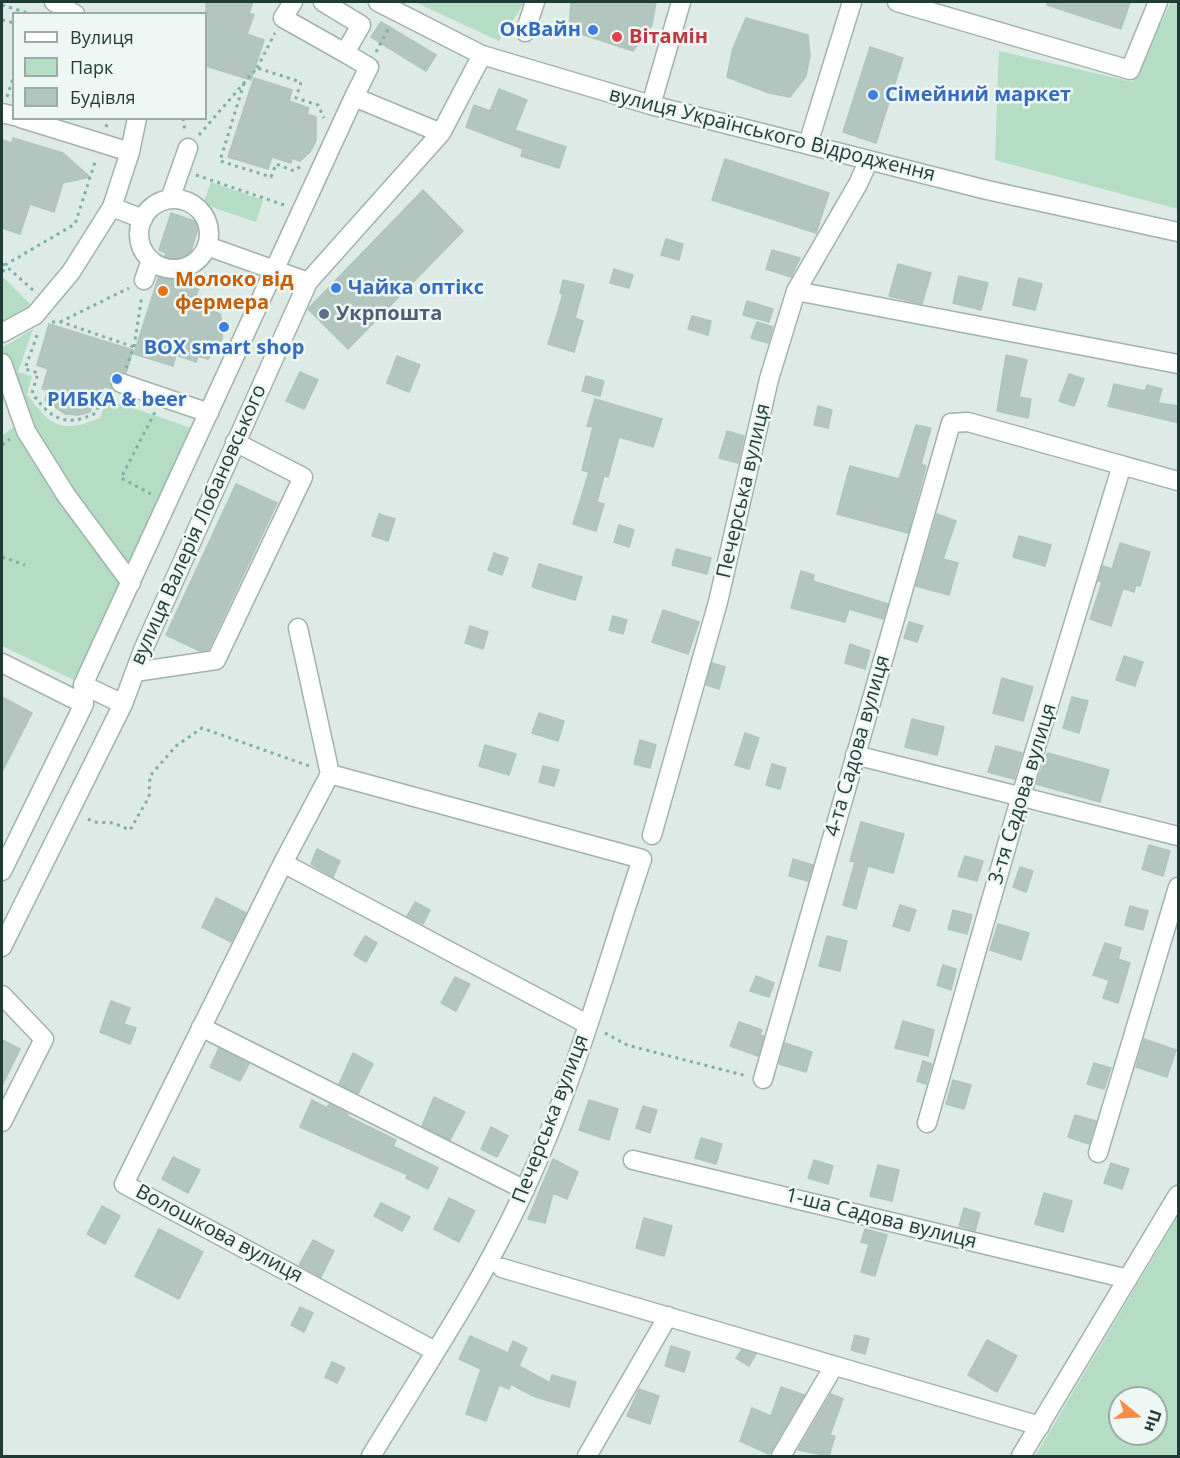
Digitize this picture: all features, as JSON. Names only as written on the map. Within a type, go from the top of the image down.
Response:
[{"type":"street","points":[[54,2],[72,12]]},
{"type":"street","points":[[293,2],[283,18],[369,67]]},
{"type":"street","points":[[322,2],[362,25],[345,52]]},
{"type":"street","name":"вулиця Українського Відродження","points":[[378,2],[482,56],[651,105],[869,160],[1179,232]]},
{"type":"street","points":[[525,32],[535,2]]},
{"type":"street","points":[[651,105],[681,2]]},
{"type":"street","points":[[808,144],[852,2]]},
{"type":"street","points":[[897,2],[1130,70],[1158,2]]},
{"type":"street","name":"вулиця Валерія Лобановського","points":[[2,947],[123,704],[235,442],[308,282],[441,133],[482,56]]},
{"type":"street","name":"вулиця Валерія Лобановського","points":[[2,871],[84,704],[83,685],[369,67]]},
{"type":"street","points":[[354,97],[441,133]]},
{"type":"street","points":[[26,120],[130,152]]},
{"type":"street","points":[[2,333],[35,315],[71,272],[112,207],[130,152],[137,120]]},
{"type":"street","points":[[171,199],[188,148]]},
{"type":"street","name":"Печерська вулиця","points":[[652,835],[718,602],[769,379],[796,291],[858,184],[869,160]]},
{"type":"street","points":[[171,199],[182,200],[202,212],[207,223],[207,246],[201,256],[183,268],[171,269],[151,260],[140,241],[143,219],[149,209],[171,199]]},
{"type":"street","points":[[112,207],[143,219]]},
{"type":"street","points":[[207,246],[308,282]]},
{"type":"street","points":[[144,280],[151,260]]},
{"type":"street","points":[[796,291],[1179,364]]},
{"type":"street","points":[[2,363],[26,431],[66,495],[131,583]]},
{"type":"street","points":[[121,383],[209,413]]},
{"type":"street","name":"4-та Садова вулиця","points":[[764,1079],[948,428],[951,423],[961,420],[1122,465]]},
{"type":"street","points":[[135,672],[216,660],[303,477],[235,442]]},
{"type":"street","points":[[1122,465],[1179,481]]},
{"type":"street","name":"3-тя Садова вулиця","points":[[927,1123],[1021,796],[1122,465]]},
{"type":"street","points":[[298,628],[330,774]]},
{"type":"street","points":[[2,663],[84,704]]},
{"type":"street","points":[[83,685],[123,704]]},
{"type":"street","points":[[855,755],[1179,836]]},
{"type":"street","name":"Печерська вулиця","points":[[330,774],[642,859],[547,1140],[525,1190],[493,1253],[371,1456]]},
{"type":"street","name":"Волошкова вулиця","points":[[330,774],[283,863],[124,1184],[435,1351]]},
{"type":"street","points":[[283,863],[587,1024]]},
{"type":"street","points":[[1098,1153],[1179,886]]},
{"type":"street","points":[[2,995],[44,1038],[2,1122]]},
{"type":"street","points":[[201,1027],[525,1190]]},
{"type":"street","name":"1-ша Садова вулиця","points":[[633,1160],[1128,1279]]},
{"type":"street","points":[[1021,1456],[1179,1195]]},
{"type":"street","points":[[502,1268],[1040,1426]]},
{"type":"street","points":[[587,1456],[668,1316]]},
{"type":"street","points":[[781,1456],[834,1366]]},
{"type":"path","points":[[2,5],[25,12]]},
{"type":"path","points":[[32,12],[34,8]]},
{"type":"path","points":[[369,67],[398,12]]},
{"type":"path","points":[[188,148],[256,68],[283,18]]},
{"type":"path","points":[[256,68],[301,82],[296,98],[318,105],[324,118],[324,129]]},
{"type":"path","points":[[244,83],[220,161],[271,177],[276,164],[294,171],[308,161]]},
{"type":"path","points":[[4,264],[75,224],[108,120]]},
{"type":"path","points":[[180,170],[302,211]]},
{"type":"path","points":[[2,277],[4,264]]},
{"type":"path","points":[[4,264],[46,302]]},
{"type":"path","points":[[42,322],[61,322],[134,347],[144,280]]},
{"type":"path","points":[[61,322],[144,280]]},
{"type":"path","points":[[39,331],[26,369],[38,373],[32,393],[46,411],[62,420],[78,422],[96,413],[103,394],[116,398],[121,383]]},
{"type":"path","points":[[162,397],[121,478],[168,503]]},
{"type":"path","points":[[2,557],[26,565]]},
{"type":"path","points":[[88,819],[114,823],[130,830],[148,797],[150,776],[176,746],[202,728],[330,774]]},
{"type":"path","points":[[587,1024],[627,1045],[764,1079]]},
{"type":"green space","points":[[415,2],[525,2],[499,41]]},
{"type":"green space","points":[[1171,2],[1178,2],[1178,209],[995,160],[999,51],[1133,82]]},
{"type":"green space","points":[[211,182],[263,200],[256,222],[203,204]]},
{"type":"green space","points":[[2,276],[37,311],[2,333]]},
{"type":"green space","points":[[33,329],[18,372],[32,376],[27,394],[43,414],[51,420],[67,426],[87,423],[100,418],[107,399],[194,429],[76,681],[2,646],[2,436],[29,415],[2,348]]},
{"type":"green space","points":[[1178,1216],[1178,1456],[1035,1456]]},
{"type":"building","points":[[206,2],[253,2],[249,13],[254,15],[247,34],[264,40],[251,80],[207,66]]},
{"type":"building","points":[[571,2],[656,2],[652,25],[633,51],[569,30]]},
{"type":"building","points":[[1047,2],[1130,2],[1121,29],[1047,5]]},
{"type":"building","points":[[746,18],[808,35],[810,55],[806,76],[790,97],[769,93],[727,77],[733,48]]},
{"type":"building","points":[[381,22],[436,55],[426,71],[371,37]]},
{"type":"building","name":"Сімейний маркет","points":[[870,47],[903,58],[876,143],[843,132]]},
{"type":"building","points":[[254,78],[292,90],[289,101],[309,108],[307,114],[316,117],[316,141],[310,152],[300,161],[292,158],[291,163],[272,157],[268,169],[228,157]]},
{"type":"building","points":[[499,89],[527,100],[515,130],[566,147],[559,168],[521,156],[523,149],[466,127],[474,105],[490,111]]},
{"type":"building","points":[[13,138],[63,153],[90,177],[63,183],[54,212],[30,204],[20,234],[2,228],[2,140],[12,143]]},
{"type":"building","points":[[725,159],[829,193],[816,233],[712,200]]},
{"type":"building","points":[[423,190],[463,231],[348,349],[308,309]]},
{"type":"building","points":[[171,213],[200,223],[181,282],[199,288],[195,300],[214,306],[212,311],[220,314],[223,326],[222,339],[208,359],[198,356],[196,362],[176,355],[173,366],[134,354],[166,253],[159,250]]},
{"type":"building","points":[[666,239],[683,244],[679,260],[661,255]]},
{"type":"building","points":[[772,250],[800,258],[791,277],[766,269]]},
{"type":"building","points":[[898,264],[931,273],[922,304],[889,296]]},
{"type":"building","points":[[614,269],[633,275],[629,288],[610,283]]},
{"type":"building","points":[[959,276],[988,283],[981,310],[953,303]]},
{"type":"building","points":[[1019,278],[1042,284],[1035,310],[1013,305]]},
{"type":"building","points":[[563,280],[584,285],[575,318],[583,321],[574,352],[548,344],[563,294],[560,293]]},
{"type":"building","points":[[747,301],[773,309],[769,322],[743,315]]},
{"type":"building","points":[[692,316],[711,321],[708,335],[688,329]]},
{"type":"building","points":[[757,322],[773,327],[768,343],[751,338]]},
{"type":"building","points":[[49,324],[133,350],[126,373],[113,375],[110,380],[112,389],[104,386],[98,405],[93,404],[90,412],[78,415],[65,414],[45,400],[48,390],[42,389],[48,369],[37,365]]},
{"type":"building","points":[[1006,355],[1027,360],[1019,397],[1031,399],[1028,418],[997,411]]},
{"type":"building","points":[[397,356],[420,365],[409,392],[387,383]]},
{"type":"building","points":[[300,372],[318,380],[304,409],[286,401]]},
{"type":"building","points":[[1069,374],[1084,379],[1074,406],[1059,401]]},
{"type":"building","points":[[586,376],[604,381],[600,396],[582,391]]},
{"type":"building","points":[[1114,384],[1145,391],[1147,385],[1162,389],[1158,403],[1179,406],[1179,423],[1108,406]]},
{"type":"building","points":[[595,399],[662,419],[653,447],[619,437],[608,477],[604,476],[597,502],[604,504],[596,531],[573,524],[589,472],[582,470],[593,427],[587,426]]},
{"type":"building","points":[[818,406],[832,410],[828,428],[814,425]]},
{"type":"building","points":[[916,425],[931,428],[921,464],[926,466],[908,533],[837,514],[850,466],[899,479]]},
{"type":"building","points":[[727,431],[744,436],[738,463],[719,458]]},
{"type":"building","points":[[236,484],[277,503],[208,650],[200,651],[166,635]]},
{"type":"building","points":[[379,514],[395,519],[388,541],[372,536]]},
{"type":"building","points":[[937,514],[956,521],[943,559],[958,563],[949,595],[916,586]]},
{"type":"building","points":[[619,525],[634,530],[629,547],[614,542]]},
{"type":"building","points":[[1019,536],[1051,545],[1045,566],[1013,557]]},
{"type":"building","points":[[1120,543],[1150,552],[1140,586],[1136,585],[1134,592],[1123,588],[1111,626],[1090,619],[1102,582],[1098,581],[1103,566],[1112,569]]},
{"type":"building","points":[[676,549],[711,558],[707,574],[672,565]]},
{"type":"building","points":[[494,553],[508,558],[502,575],[488,570]]},
{"type":"building","points":[[539,564],[582,577],[575,600],[532,587]]},
{"type":"building","points":[[801,571],[814,575],[813,581],[888,604],[883,619],[849,609],[845,622],[791,608]]},
{"type":"building","points":[[663,610],[699,622],[688,654],[652,642]]},
{"type":"building","points":[[613,616],[627,620],[623,634],[609,630]]},
{"type":"building","points":[[909,622],[923,626],[917,642],[904,638]]},
{"type":"building","points":[[470,626],[488,632],[483,649],[465,643]]},
{"type":"building","points":[[850,644],[870,651],[865,669],[845,663]]},
{"type":"building","points":[[1124,656],[1143,662],[1135,686],[1116,680]]},
{"type":"building","points":[[712,663],[725,667],[719,689],[706,685]]},
{"type":"building","points":[[1002,678],[1033,687],[1023,721],[993,713]]},
{"type":"building","points":[[2,697],[32,713],[2,772]]},
{"type":"building","points":[[1072,697],[1088,701],[1079,733],[1063,728]]},
{"type":"building","points":[[539,713],[564,721],[558,741],[532,733]]},
{"type":"building","points":[[912,719],[944,727],[937,755],[905,747]]},
{"type":"building","points":[[745,733],[759,738],[749,769],[735,765]]},
{"type":"building","points":[[640,740],[656,745],[650,768],[634,764]]},
{"type":"building","points":[[485,745],[516,754],[509,775],[479,766]]},
{"type":"building","points":[[996,746],[1022,753],[1014,779],[988,772]]},
{"type":"building","points":[[1048,753],[1109,770],[1100,802],[1036,784]]},
{"type":"building","points":[[772,764],[786,768],[780,789],[766,785]]},
{"type":"building","points":[[543,766],[559,770],[554,786],[539,782]]},
{"type":"building","points":[[861,822],[904,834],[893,873],[868,866],[856,909],[843,905],[855,862],[850,861]]},
{"type":"building","points":[[1149,845],[1170,851],[1163,876],[1142,869]]},
{"type":"building","points":[[317,849],[340,861],[333,877],[311,864]]},
{"type":"building","points":[[965,856],[983,861],[977,881],[958,876]]},
{"type":"building","points":[[793,859],[813,865],[808,881],[789,876]]},
{"type":"building","points":[[1020,867],[1033,871],[1026,892],[1013,887]]},
{"type":"building","points":[[216,898],[246,913],[231,942],[202,927]]},
{"type":"building","points":[[415,902],[430,910],[423,924],[407,916]]},
{"type":"building","points":[[900,905],[916,910],[909,931],[893,926]]},
{"type":"building","points":[[1130,906],[1148,911],[1143,930],[1125,925]]},
{"type":"building","points":[[953,910],[972,915],[967,934],[948,929]]},
{"type":"building","points":[[998,924],[1029,933],[1021,960],[990,950]]},
{"type":"building","points":[[365,936],[377,943],[366,962],[354,955]]},
{"type":"building","points":[[827,936],[847,941],[840,971],[819,966]]},
{"type":"building","points":[[1105,943],[1121,948],[1118,959],[1130,963],[1118,1003],[1103,998],[1109,980],[1093,975]]},
{"type":"building","points":[[943,965],[956,969],[951,990],[937,985]]},
{"type":"building","points":[[756,976],[774,983],[769,997],[750,991]]},
{"type":"building","points":[[455,977],[470,984],[456,1011],[441,1003]]},
{"type":"building","points":[[111,1001],[130,1008],[124,1024],[136,1028],[130,1044],[100,1032]]},
{"type":"building","points":[[903,1021],[934,1030],[928,1056],[895,1048]]},
{"type":"building","points":[[739,1022],[762,1030],[760,1035],[764,1036],[758,1056],[730,1046]]},
{"type":"building","points":[[1144,1039],[1176,1050],[1167,1077],[1136,1067]]},
{"type":"building","points":[[2,1040],[20,1049],[2,1086]]},
{"type":"building","points":[[785,1043],[812,1052],[806,1072],[779,1064]]},
{"type":"building","points":[[219,1048],[249,1064],[240,1081],[210,1067]]},
{"type":"building","points":[[353,1053],[373,1064],[358,1094],[339,1084]]},
{"type":"building","points":[[923,1061],[932,1064],[926,1084],[917,1081]]},
{"type":"building","points":[[1094,1063],[1111,1068],[1104,1089],[1087,1084]]},
{"type":"building","points":[[953,1080],[971,1085],[964,1109],[946,1104]]},
{"type":"building","points":[[434,1097],[465,1112],[450,1140],[422,1126]]},
{"type":"building","points":[[312,1100],[327,1108],[329,1104],[348,1114],[347,1116],[396,1140],[393,1146],[438,1168],[428,1189],[406,1178],[408,1175],[300,1127]]},
{"type":"building","points":[[589,1100],[618,1109],[609,1140],[579,1130]]},
{"type":"building","points":[[643,1106],[657,1110],[650,1133],[636,1128]]},
{"type":"building","points":[[1075,1115],[1096,1121],[1089,1144],[1068,1137]]},
{"type":"building","points":[[491,1127],[508,1136],[497,1157],[481,1149]]},
{"type":"building","points":[[701,1138],[722,1144],[716,1164],[695,1158]]},
{"type":"building","points":[[173,1157],[200,1170],[188,1193],[162,1179]]},
{"type":"building","points":[[553,1159],[578,1172],[567,1199],[553,1193],[545,1223],[528,1219]]},
{"type":"building","points":[[814,1160],[833,1166],[828,1184],[808,1178]]},
{"type":"building","points":[[1111,1163],[1129,1169],[1122,1189],[1104,1183]]},
{"type":"building","points":[[878,1165],[899,1170],[892,1201],[870,1196]]},
{"type":"building","points":[[1044,1193],[1072,1201],[1063,1232],[1035,1224]]},
{"type":"building","points":[[449,1198],[475,1211],[459,1242],[434,1229]]},
{"type":"building","points":[[381,1203],[410,1217],[402,1231],[374,1216]]},
{"type":"building","points":[[102,1206],[120,1216],[105,1244],[87,1234]]},
{"type":"building","points":[[964,1208],[980,1213],[975,1231],[959,1226]]},
{"type":"building","points":[[644,1218],[672,1226],[664,1256],[636,1248]]},
{"type":"building","points":[[159,1229],[203,1252],[179,1299],[135,1276]]},
{"type":"building","points":[[865,1229],[887,1235],[875,1276],[861,1272],[869,1244],[861,1242]]},
{"type":"building","points":[[313,1240],[334,1251],[321,1277],[299,1265]]},
{"type":"building","points":[[300,1307],[313,1313],[304,1332],[291,1325]]},
{"type":"building","points":[[855,1335],[869,1339],[865,1354],[851,1350]]},
{"type":"building","points":[[470,1336],[508,1353],[513,1341],[527,1348],[519,1366],[550,1383],[552,1375],[576,1382],[569,1407],[533,1396],[511,1384],[509,1389],[499,1385],[486,1421],[466,1414],[481,1369],[459,1359]]},
{"type":"building","points":[[987,1340],[1017,1356],[997,1392],[968,1375]]},
{"type":"building","points":[[671,1346],[690,1352],[684,1372],[665,1366]]},
{"type":"building","points":[[742,1350],[756,1354],[749,1366],[736,1358]]},
{"type":"building","points":[[332,1362],[345,1368],[337,1383],[325,1377]]},
{"type":"building","points":[[781,1387],[804,1395],[769,1454],[740,1441],[752,1408],[771,1416]]},
{"type":"building","points":[[639,1389],[659,1396],[650,1424],[627,1416]]},
{"type":"building","points":[[831,1394],[843,1399],[830,1435],[835,1436],[829,1456],[798,1450]]},
{"type":"place","name":"ОкВайн","points":[[593,30]]},
{"type":"place","name":"Вітамін","points":[[617,37]]},
{"type":"place","name":"Сімейний маркет","points":[[873,95]]},
{"type":"place","name":"Чайка оптікс","points":[[336,288]]},
{"type":"place","name":"Молоко від фермера","points":[[163,291]]},
{"type":"place","name":"Укрпошта","points":[[324,314]]},
{"type":"place","name":"BOX smart shop","points":[[224,327]]},
{"type":"place","name":"РИБКА & beer","points":[[117,379]]}]
